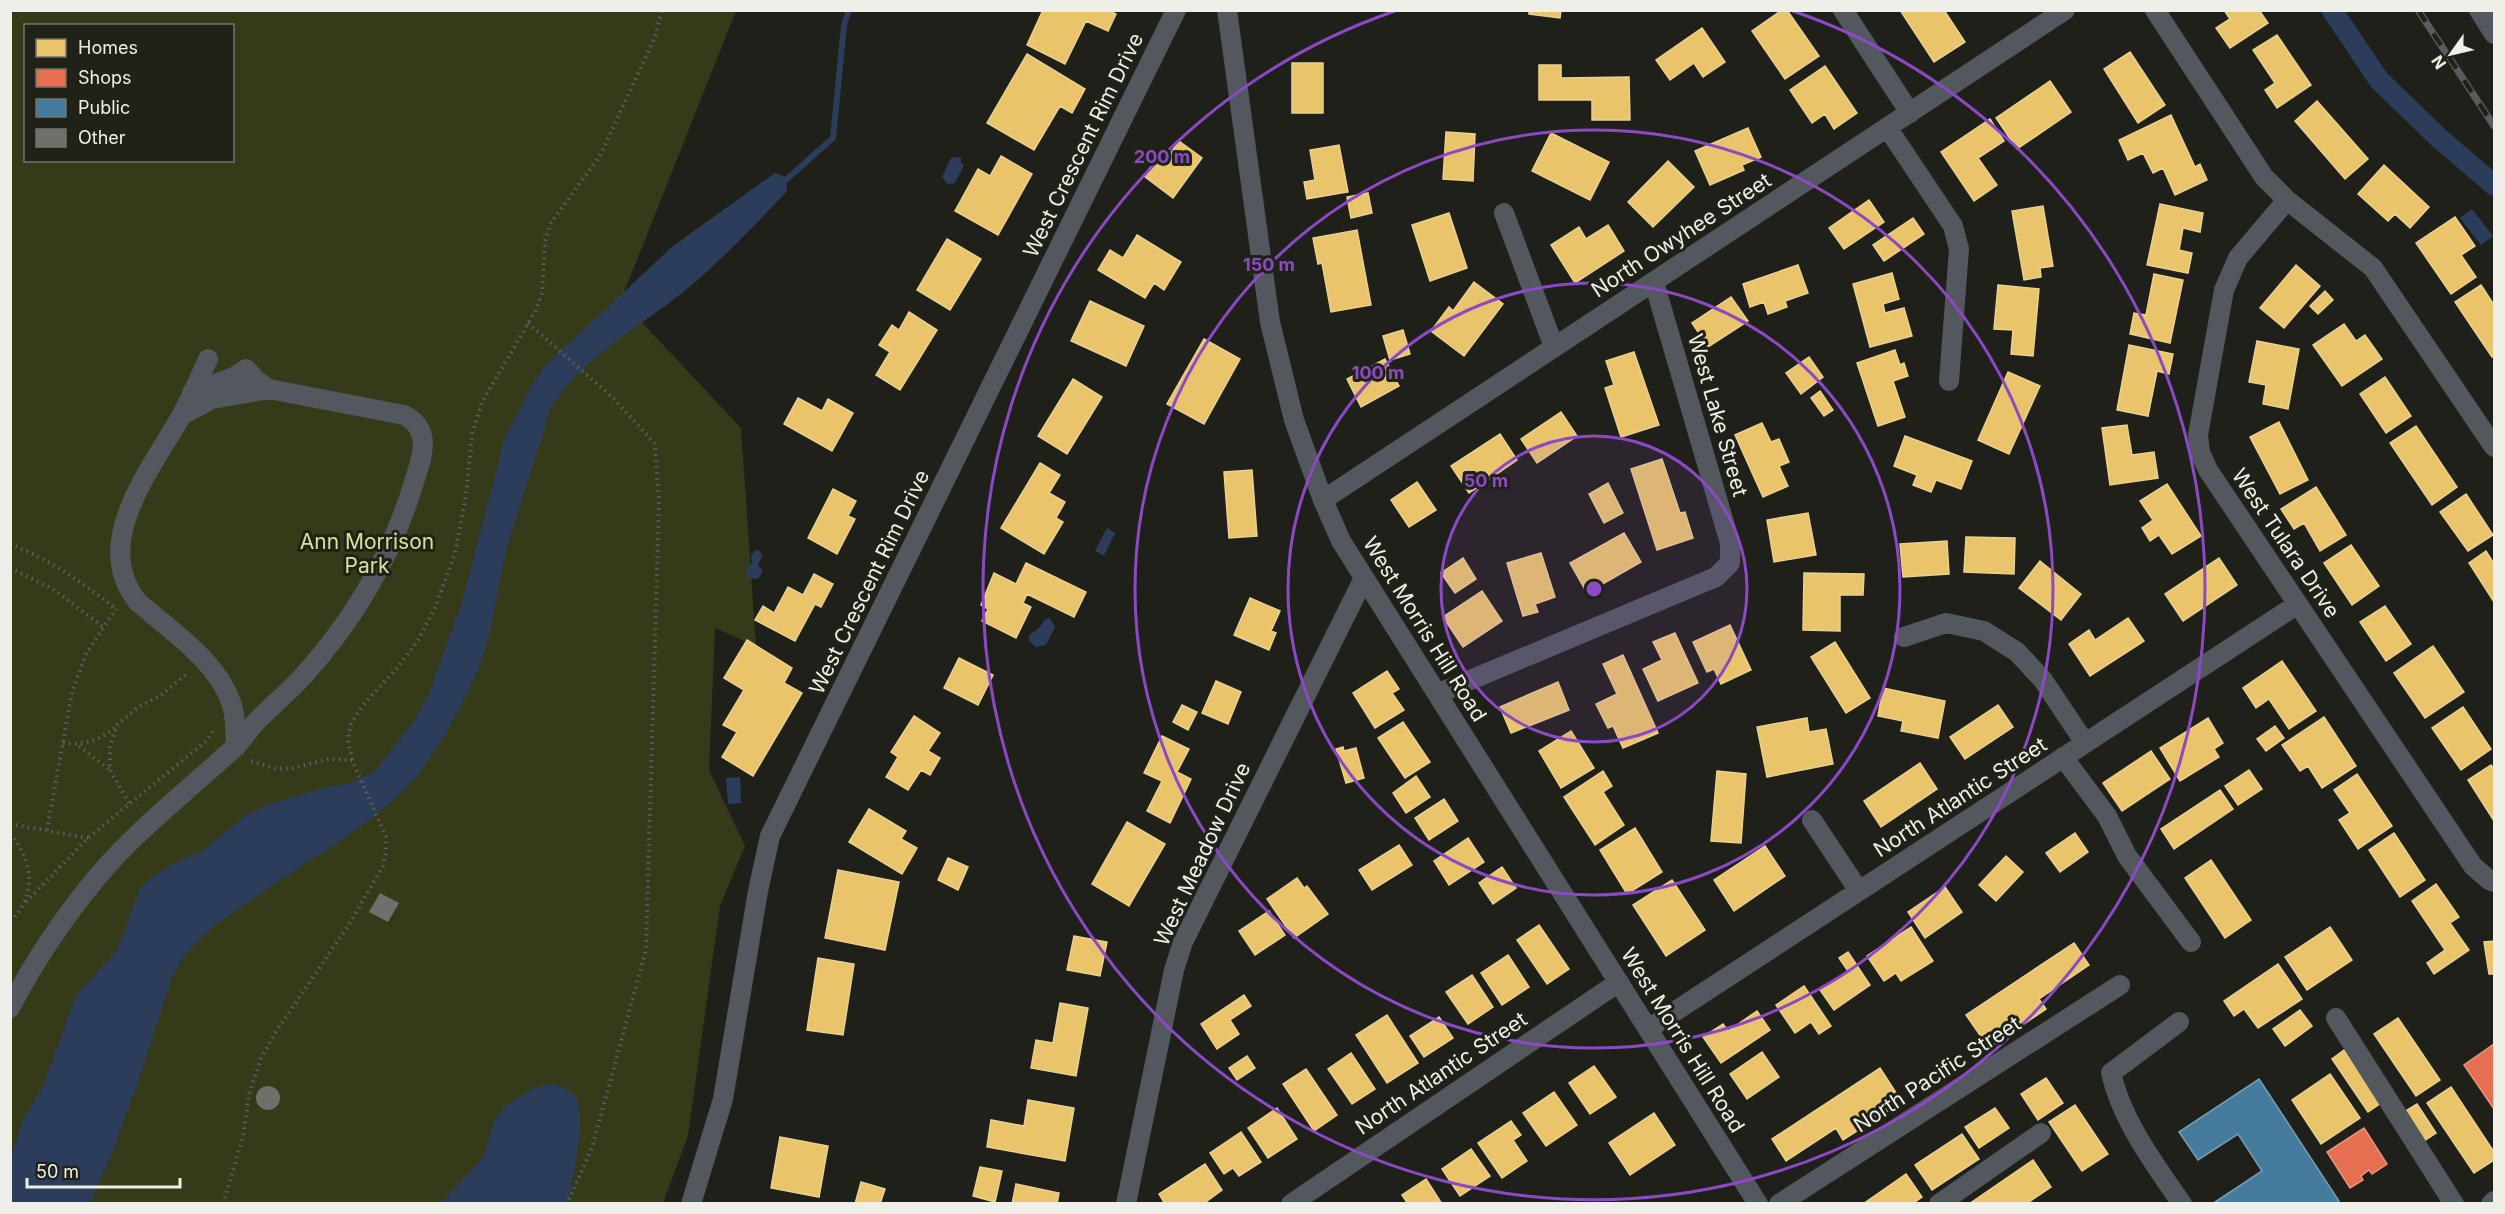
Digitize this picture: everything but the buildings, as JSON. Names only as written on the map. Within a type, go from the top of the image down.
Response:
[{"type":"street","name":"West Crescent Rim Drive","points":[[691,1203],[723,1099],[758,891],[770,836],[1176,10]]},
{"type":"street","name":"West Morris Hill Road","points":[[1227,10],[1270,322],[1294,420],[1323,500],[1341,541],[1758,1203]]},
{"type":"street","points":[[1843,10],[1910,112]]},
{"type":"street","name":"North Owyhee Street","points":[[1323,500],[2065,10]]},
{"type":"street","points":[[2154,10],[2264,177],[2286,200],[2373,268],[2494,447]]},
{"type":"street","points":[[2478,10],[2494,34]]},
{"type":"street","points":[[1887,127],[1953,226],[1959,249],[1949,381]]},
{"type":"street","name":"West Tulara Drive","points":[[2286,200],[2238,258],[2224,290],[2198,435],[2200,452],[2208,470],[2473,866],[2494,882]]},
{"type":"street","points":[[1504,213],[1554,347]]},
{"type":"street","name":"West Lake Street","points":[[1437,694],[1716,578],[1730,563],[1730,543],[1654,282]]},
{"type":"street","points":[[223,381],[215,373],[208,359],[182,415],[131,502],[122,531],[120,548],[122,570],[129,591],[138,602],[201,658],[220,679],[232,706],[236,747]]},
{"type":"street","points":[[192,393],[246,369],[269,389]]},
{"type":"street","points":[[10,1008],[57,929],[98,876],[142,829],[236,747],[255,723],[305,675],[346,622],[380,569],[405,512],[423,454],[422,432],[415,420],[404,415],[269,389],[212,399],[182,415]]},
{"type":"street","name":"West Meadow Drive","points":[[1126,1203],[1174,970],[1184,942],[1364,578]]},
{"type":"street","name":"North Atlantic Street","points":[[1648,1029],[2298,604]]},
{"type":"street","points":[[1904,637],[1946,624],[1984,631],[2017,652],[2043,680],[2085,743]]},
{"type":"street","points":[[2063,758],[2107,816],[2127,856],[2191,942]]},
{"type":"street","points":[[1812,820],[1859,891]]},
{"type":"street","name":"North Atlantic Street","points":[[1291,1203],[1618,982]]},
{"type":"street","name":"North Pacific Street","points":[[1779,1203],[2120,985]]},
{"type":"street","points":[[2336,1018],[2454,1203]]},
{"type":"street","points":[[2179,1022],[2111,1073],[2116,1093],[2131,1125],[2182,1203]]},
{"type":"street","points":[[1939,1203],[2041,1133]]},
{"type":"path","points":[[223,1203],[243,1137],[249,1094],[261,1059],[275,1033],[348,926],[383,866],[386,837],[352,760],[348,740],[351,724],[363,705],[417,642],[435,608],[455,553],[466,496],[472,434],[482,402],[528,323],[542,293],[545,242],[551,223],[602,154],[655,38],[662,10]]},
{"type":"path","points":[[528,323],[614,399],[655,444],[659,502],[646,950],[592,1148],[567,1203]]},
{"type":"path","points":[[10,544],[36,554],[72,574],[124,616]]},
{"type":"path","points":[[10,568],[52,589],[103,627]]},
{"type":"path","points":[[47,830],[72,692],[86,654],[116,609]]},
{"type":"path","points":[[78,745],[106,735],[137,708],[168,690],[188,671],[194,677]]},
{"type":"path","points":[[10,922],[26,902],[88,838],[205,742],[214,732],[218,721]]},
{"type":"path","points":[[110,770],[110,747],[117,725]]},
{"type":"path","points":[[63,743],[78,745],[110,770],[129,803]]},
{"type":"path","points":[[251,761],[276,769],[293,768],[329,759],[352,760]]},
{"type":"path","points":[[10,824],[88,838]]},
{"type":"path","points":[[10,834],[21,848],[28,866],[30,883],[26,902]]},
{"type":"green space","name":"Ann Morrison Park","points":[[10,11],[736,11],[621,300],[741,428],[756,646],[715,628],[709,770],[745,846],[720,906],[688,1136],[663,1203],[11,1203]]},
{"type":"water","points":[[951,158],[961,158],[961,163],[964,165],[955,183],[947,184],[942,177]]},
{"type":"water","points":[[775,173],[786,177],[787,191],[736,244],[696,281],[593,360],[562,392],[550,410],[507,549],[481,662],[464,701],[429,759],[406,788],[372,818],[221,921],[198,940],[188,952],[172,978],[113,1151],[90,1203],[11,1203],[11,1157],[23,1120],[43,1087],[76,995],[117,951],[139,890],[165,868],[202,851],[248,814],[271,804],[327,787],[348,784],[374,772],[414,721],[429,694],[462,602],[505,438],[530,388],[545,366],[673,246]]},
{"type":"water","points":[[2472,209],[2493,236],[2481,245],[2460,218]]},
{"type":"water","points":[[1107,528],[1115,533],[1104,556],[1095,551]]},
{"type":"water","points":[[756,550],[762,555],[758,566],[762,569],[762,573],[758,579],[749,578],[746,570],[752,563],[751,555]]},
{"type":"water","points":[[1050,618],[1055,627],[1046,645],[1035,647],[1029,640],[1029,635],[1040,627],[1045,619]]},
{"type":"water","points":[[740,777],[741,803],[728,804],[726,778]]},
{"type":"water","points":[[550,1084],[572,1093],[579,1108],[577,1150],[568,1203],[441,1203],[484,1156],[494,1122],[504,1107],[534,1088]]},
{"type":"waterway","points":[[780,185],[833,138],[844,25],[849,10]]},
{"type":"waterway","points":[[2332,10],[2379,80],[2439,138],[2494,185]]},
{"type":"railway","points":[[2418,10],[2494,126]]}]
